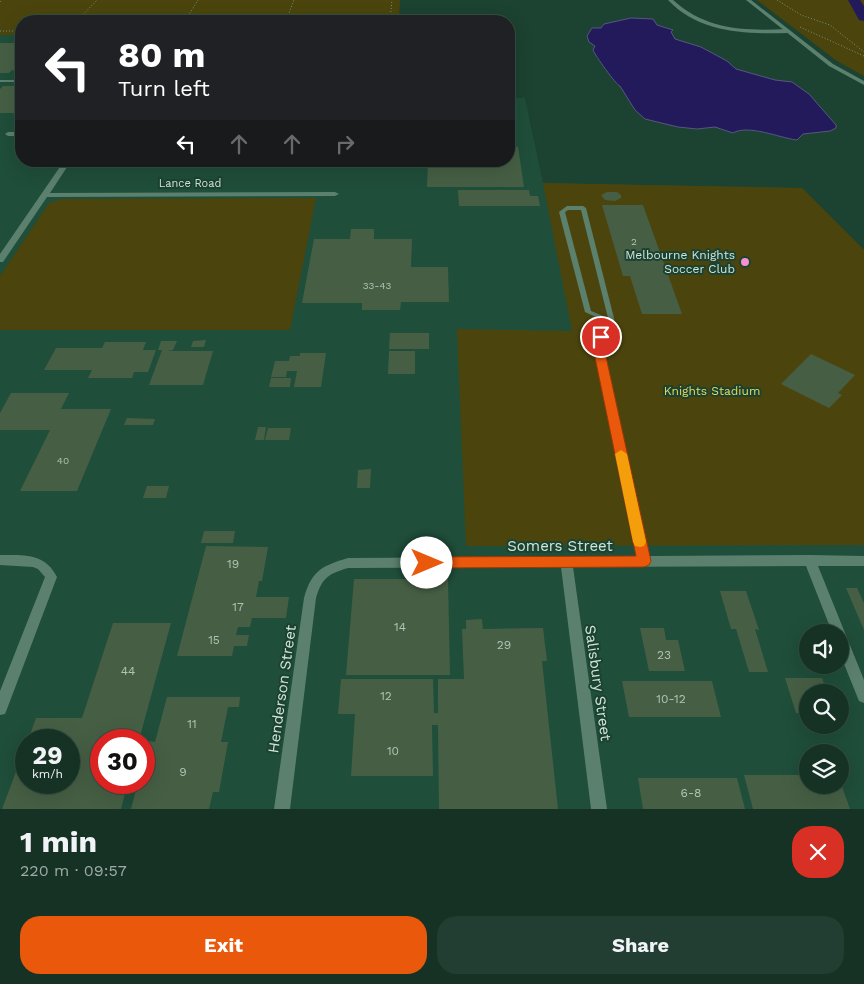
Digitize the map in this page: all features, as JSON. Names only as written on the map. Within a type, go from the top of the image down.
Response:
[{"type":"street","points":[[670,0],[691,18],[716,26],[748,31],[787,31]]},
{"type":"street","points":[[748,0],[831,65],[864,83]]},
{"type":"street","points":[[8,134],[15,134]]},
{"type":"street","points":[[0,260],[64,167]]},
{"type":"street","name":"Lance Road","points":[[45,195],[335,194]]},
{"type":"street","points":[[0,560],[24,560],[38,563],[48,570],[51,577],[0,709]]},
{"type":"street","points":[[810,560],[835,624]]},
{"type":"street","name":"Somers Street","points":[[318,575],[330,568],[348,563],[864,560]]},
{"type":"street","name":"Salisbury Street","points":[[566,562],[599,809]]},
{"type":"street","name":"Henderson Street","points":[[282,809],[310,598],[313,584],[318,575]]},
{"type":"street","points":[[849,660],[864,697]]},
{"type":"lane","points":[[0,81],[15,81]]},
{"type":"lane","points":[[612,322],[588,312],[562,212],[567,208],[583,208],[612,322],[614,330],[601,337],[598,343],[644,561]]},
{"type":"path","points":[[82,15],[96,0]]},
{"type":"path","points":[[189,15],[198,0]]},
{"type":"path","points":[[288,15],[294,0]]},
{"type":"path","points":[[391,15],[392,0]]},
{"type":"path","points":[[777,0],[801,15],[830,25],[864,52]]},
{"type":"path","points":[[793,24],[864,56]]},
{"type":"path","points":[[0,31],[15,31]]},
{"type":"shaded area","points":[[631,18],[653,19],[657,25],[673,30],[671,32],[675,39],[701,47],[727,61],[736,69],[775,80],[792,82],[809,94],[836,125],[836,128],[830,131],[803,134],[797,140],[747,130],[733,133],[715,127],[697,129],[678,127],[645,119],[635,110],[620,86],[601,63],[593,50],[595,46],[589,42],[587,36],[592,28],[601,28],[604,24]]},
{"type":"shaded area","points":[[0,35],[15,35],[15,167],[515,167],[515,98],[525,98],[543,183],[802,188],[864,250],[864,809],[0,809]]},
{"type":"green space","points":[[0,0],[400,0],[399,15],[15,15],[15,35],[0,35]]},
{"type":"green space","points":[[757,0],[864,0],[864,76],[837,61]]},
{"type":"green space","name":"Knights Stadium","points":[[543,183],[802,188],[864,250],[864,545],[466,546],[457,329],[572,331]]},
{"type":"green space","points":[[316,198],[290,330],[0,330],[0,276],[49,203],[63,199]]},
{"type":"building","points":[[0,43],[15,43],[15,70],[12,70],[9,73],[0,73]]},
{"type":"building","points":[[3,86],[15,86],[15,113],[0,113],[0,89]]},
{"type":"building","points":[[515,147],[518,147],[524,187],[427,187],[428,167],[515,167]]},
{"type":"building","points":[[458,190],[529,190],[530,196],[538,196],[540,206],[459,206]]},
{"type":"building","points":[[607,192],[617,192],[621,195],[621,198],[615,201],[605,200],[601,195]]},
{"type":"building","points":[[602,205],[643,205],[682,314],[642,314],[630,276],[623,276]]},
{"type":"building","points":[[351,229],[374,229],[374,239],[412,239],[411,267],[448,267],[449,302],[401,302],[400,310],[362,310],[362,303],[302,303],[314,239],[350,239]]},
{"type":"building","points":[[390,333],[429,333],[429,349],[389,349]]},
{"type":"building","points":[[206,340],[204,347],[191,347],[193,341]]},
{"type":"building","points":[[161,341],[177,341],[173,350],[167,351],[213,351],[203,385],[149,385],[162,350],[158,350]]},
{"type":"building","points":[[105,342],[146,342],[143,350],[156,350],[148,372],[134,372],[132,378],[88,378],[92,370],[44,370],[56,348],[102,348]]},
{"type":"building","points":[[389,351],[415,351],[415,374],[388,374]]},
{"type":"building","points":[[300,353],[326,353],[321,387],[294,387],[297,371],[287,371],[286,377],[271,377],[275,361],[289,361],[290,356],[300,356]]},
{"type":"building","points":[[811,354],[855,375],[838,393],[842,395],[829,408],[781,384]]},
{"type":"building","points":[[271,378],[291,378],[290,387],[269,387]]},
{"type":"building","points":[[11,393],[69,393],[61,409],[111,409],[77,491],[20,491],[50,430],[0,430],[0,413]]},
{"type":"building","points":[[127,418],[155,419],[153,425],[124,425]]},
{"type":"building","points":[[258,427],[266,427],[264,440],[255,440]]},
{"type":"building","points":[[268,428],[291,428],[289,440],[265,440]]},
{"type":"building","points":[[371,469],[370,488],[357,488],[358,470]]},
{"type":"building","points":[[147,486],[169,486],[166,498],[143,498]]},
{"type":"building","points":[[204,531],[235,531],[233,543],[201,543]]},
{"type":"building","points":[[206,546],[268,547],[262,581],[259,581],[256,597],[289,597],[286,618],[252,618],[250,627],[238,627],[236,635],[249,635],[247,646],[234,646],[232,656],[177,656]]},
{"type":"building","points":[[354,579],[448,579],[450,675],[346,675]]},
{"type":"building","points":[[846,588],[857,588],[864,603],[864,630]]},
{"type":"building","points":[[720,591],[746,591],[759,630],[755,629],[768,672],[749,672],[736,629],[731,629]]},
{"type":"building","points":[[482,619],[483,629],[543,628],[547,661],[542,661],[558,809],[439,809],[438,725],[432,725],[433,776],[351,776],[355,714],[338,714],[341,679],[433,679],[434,713],[438,713],[438,679],[464,679],[462,629],[466,629],[466,620]]},
{"type":"building","points":[[113,623],[171,623],[142,729],[90,729],[90,794],[125,794],[121,809],[2,809],[15,774],[15,794],[80,794],[80,729],[32,729],[36,718],[82,718]]},
{"type":"building","points":[[640,628],[664,628],[666,640],[678,640],[685,671],[649,671]]},
{"type":"building","points":[[785,678],[822,678],[824,684],[799,684],[799,713],[796,713]]},
{"type":"building","points":[[622,681],[712,681],[721,717],[629,717]]},
{"type":"building","points":[[167,697],[240,697],[239,707],[228,707],[221,742],[228,742],[219,792],[213,792],[209,809],[131,809],[135,794],[155,794],[155,742]]},
{"type":"building","points":[[744,775],[799,775],[799,794],[845,794],[850,809],[753,809]]},
{"type":"building","points":[[638,778],[737,778],[745,809],[643,809]]},
{"type":"waterway","points":[[854,0],[864,17]]},
{"type":"slow traffic","points":[[621,454],[640,542]]},
{"type":"place","name":"Melbourne Knights Soccer Club","points":[[745,262]]},
{"type":"route","points":[[427,563],[644,561],[598,343],[601,337]]}]
